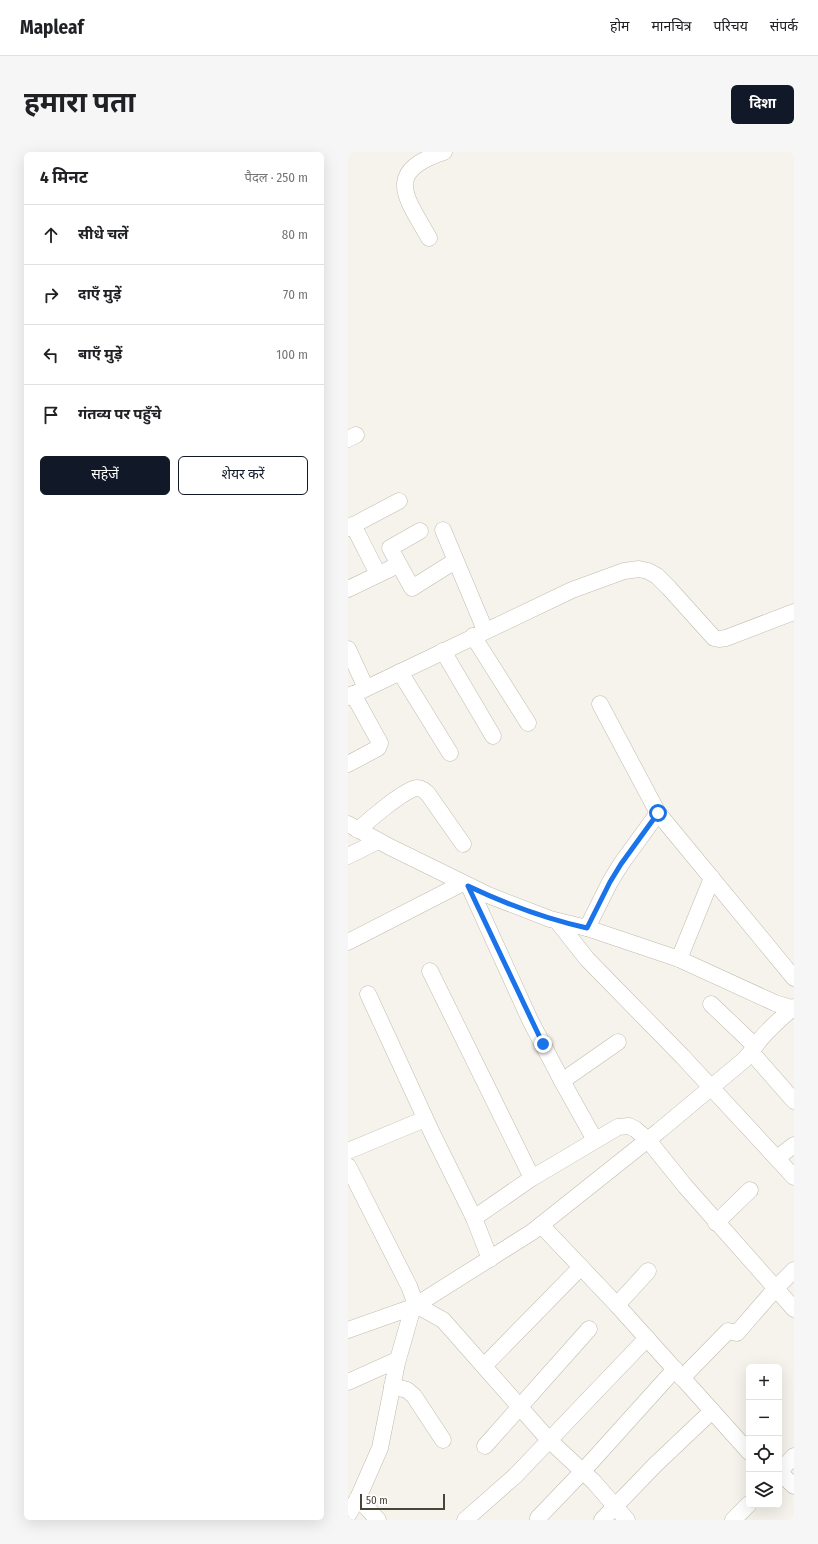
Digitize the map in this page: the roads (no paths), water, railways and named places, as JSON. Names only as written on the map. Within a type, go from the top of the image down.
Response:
[{"type":"street","points":[[429,238],[410,204],[404,188],[404,182],[413,168],[444,152]]},
{"type":"street","points":[[378,574],[350,526],[399,501]]},
{"type":"street","points":[[443,530],[479,633],[528,723]]},
{"type":"street","points":[[420,531],[390,548],[412,588],[455,561]]},
{"type":"street","points":[[348,589],[398,565]]},
{"type":"street","points":[[356,693],[479,633],[572,590],[624,571],[639,569],[648,571],[665,584],[714,638],[726,638],[794,612]]},
{"type":"street","points":[[348,650],[356,693],[380,742],[378,748],[348,764]]},
{"type":"street","points":[[443,651],[492,736]]},
{"type":"street","points":[[400,672],[450,753]]},
{"type":"street","points":[[600,704],[658,813],[794,978]]},
{"type":"street","points":[[463,844],[428,794],[419,788],[410,791],[353,827],[378,841],[488,895],[557,921],[587,928],[679,959],[775,1003],[793,1008]]},
{"type":"street","points":[[587,928],[610,882],[621,864],[658,813]]},
{"type":"street","points":[[348,856],[378,841]]},
{"type":"street","points":[[679,959],[712,878]]},
{"type":"street","points":[[348,942],[466,884]]},
{"type":"street","points":[[466,884],[530,1020],[595,1140]]},
{"type":"street","points":[[557,921],[587,959],[682,1056],[794,1178]]},
{"type":"street","points":[[430,971],[532,1178]]},
{"type":"street","points":[[368,994],[425,1119],[474,1218],[490,1259]]},
{"type":"street","points":[[711,1004],[754,1049],[794,1101]]},
{"type":"street","points":[[348,1330],[414,1306],[490,1259],[541,1225],[648,1140],[710,1088],[754,1049],[775,1024],[793,1008]]},
{"type":"street","points":[[562,1081],[618,1042]]},
{"type":"street","points":[[348,1151],[425,1119]]},
{"type":"street","points":[[474,1218],[532,1178],[595,1140],[618,1127],[629,1126],[648,1140],[716,1222],[794,1309]]},
{"type":"street","points":[[776,1158],[794,1145]]},
{"type":"street","points":[[348,1166],[409,1286],[414,1306],[397,1360],[380,1448],[358,1498],[348,1515]]},
{"type":"street","points":[[716,1222],[750,1190]]},
{"type":"street","points":[[541,1225],[617,1305],[746,1449]]},
{"type":"street","points":[[484,1366],[581,1267]]},
{"type":"street","points":[[538,1518],[679,1374],[728,1331],[736,1333],[794,1270]]},
{"type":"street","points":[[617,1305],[648,1271]]},
{"type":"street","points":[[414,1306],[443,1320],[549,1440],[583,1471],[627,1520]]},
{"type":"street","points":[[484,1446],[519,1405],[589,1329]]},
{"type":"street","points":[[465,1520],[516,1475],[647,1338]]},
{"type":"street","points":[[348,1382],[397,1360]]},
{"type":"street","points":[[392,1386],[407,1390],[414,1396],[443,1440]]},
{"type":"street","points":[[602,1520],[655,1465],[712,1411]]},
{"type":"street","points":[[782,1469],[794,1456]]},
{"type":"street","points":[[782,1475],[794,1486]]},
{"type":"street","points":[[358,1498],[378,1520]]},
{"type":"street","points":[[734,1520],[746,1507]]}]
